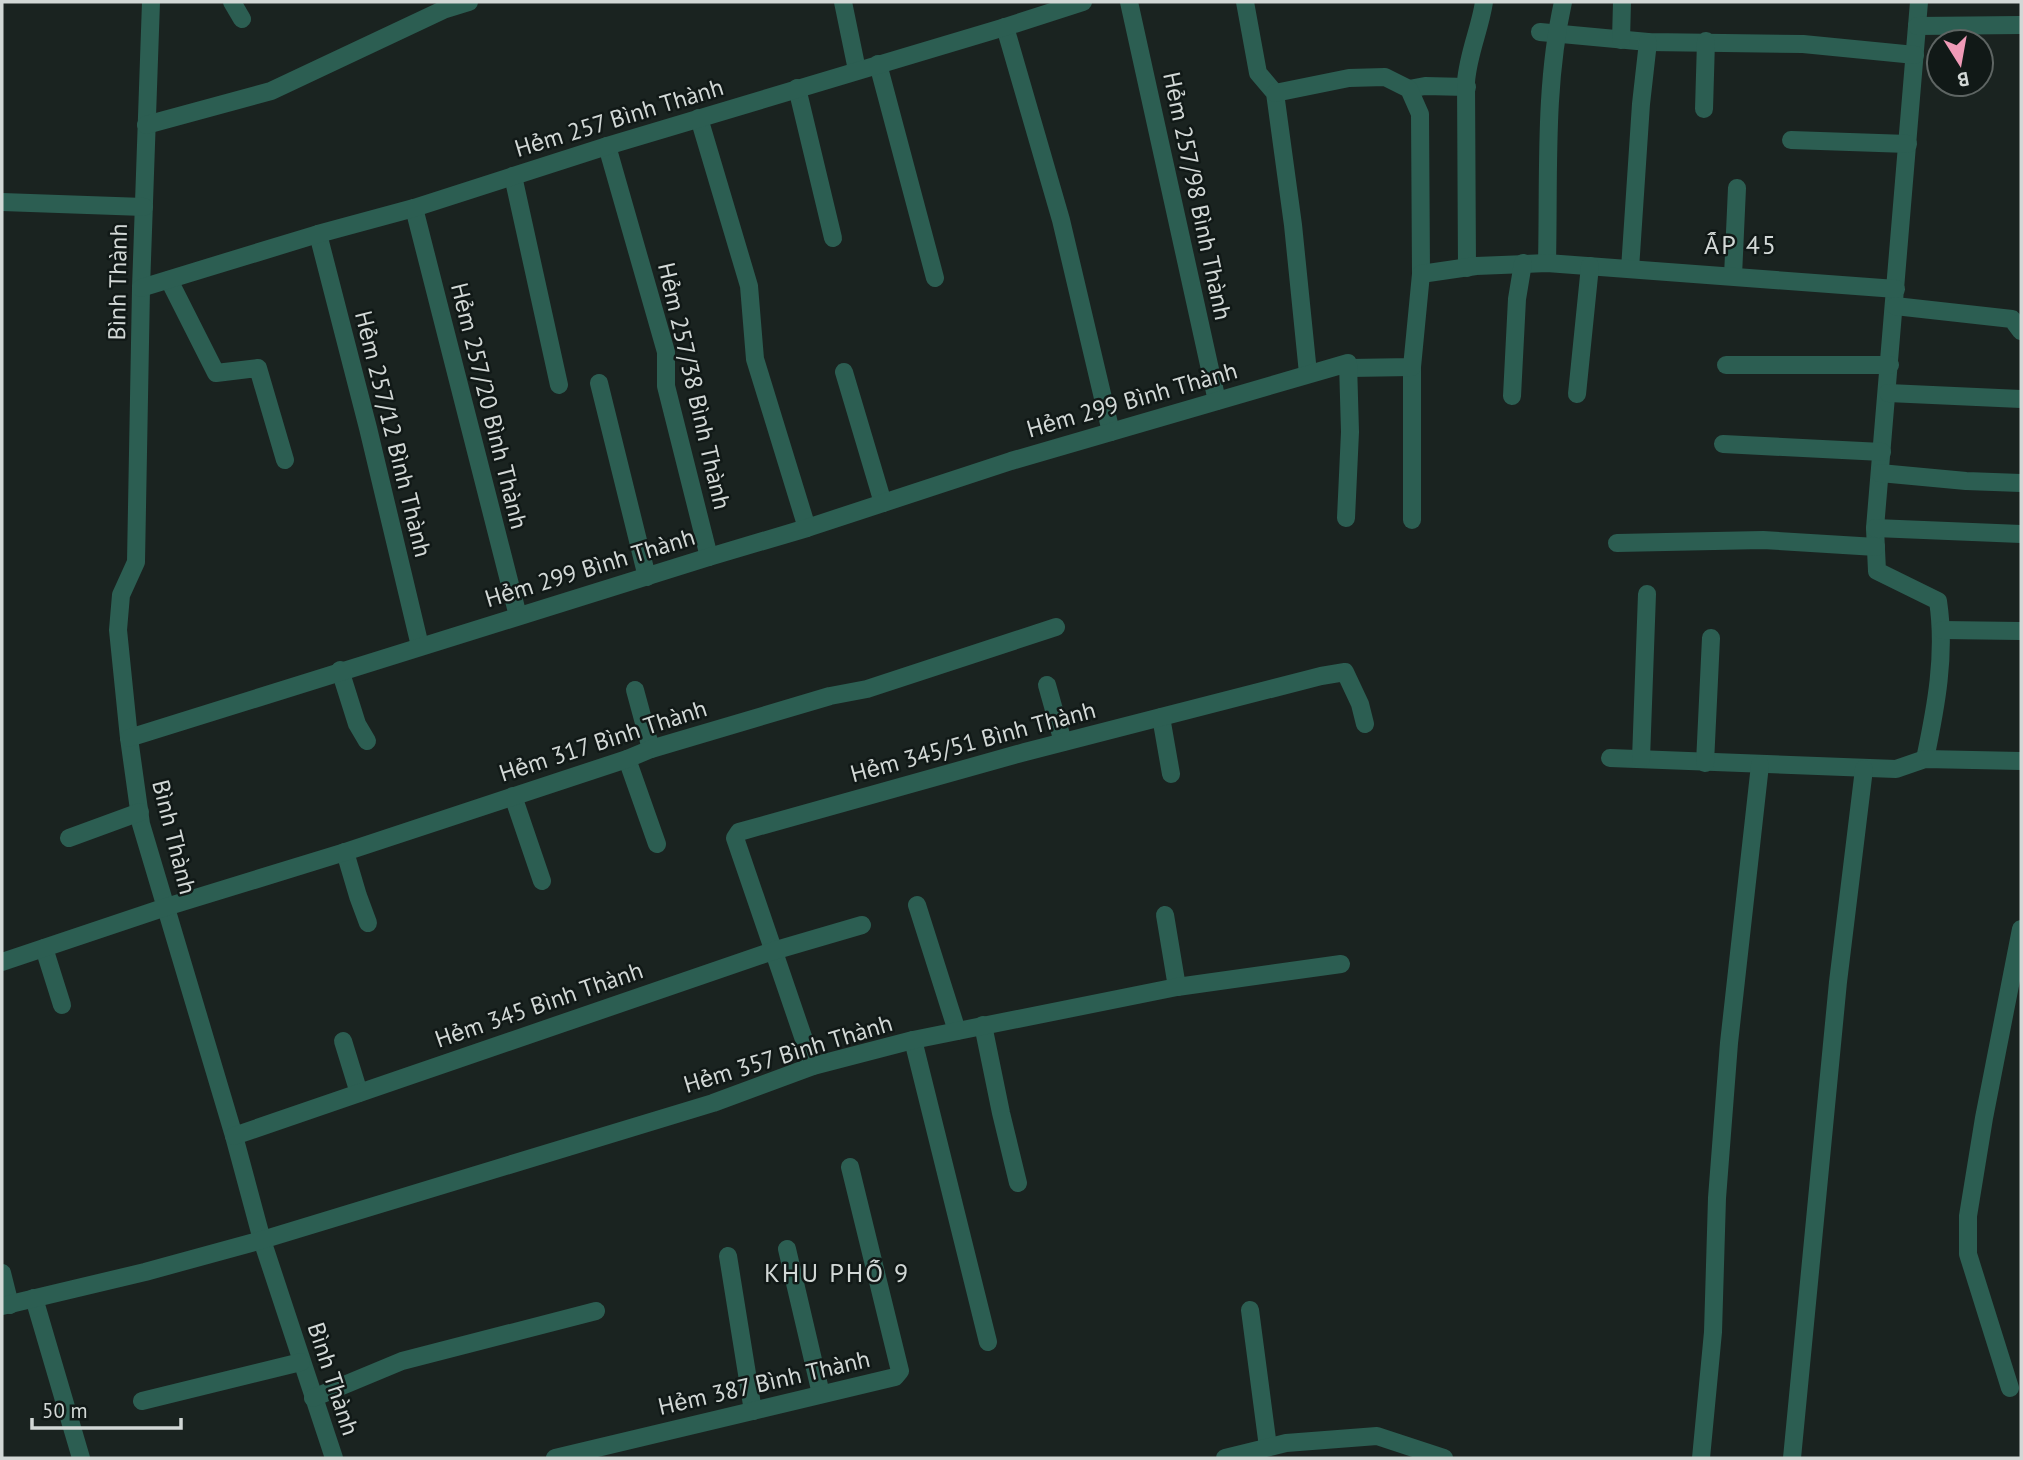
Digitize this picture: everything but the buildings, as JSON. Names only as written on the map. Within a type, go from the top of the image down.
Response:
[{"type":"street","name":"Bình Thành","points":[[150,2],[136,562],[121,594],[118,630],[129,737],[140,812],[166,907],[234,1136],[261,1240],[334,1458]]},
{"type":"street","points":[[232,2],[242,19]]},
{"type":"street","points":[[146,125],[271,91],[443,10],[469,2]]},
{"type":"street","points":[[843,2],[857,70]]},
{"type":"street","name":"Hẻm 257 Bình Thành","points":[[141,288],[414,208],[607,146],[1083,2]]},
{"type":"street","name":"Hẻm 257/98 Bình Thành","points":[[1129,2],[1217,401]]},
{"type":"street","points":[[1245,2],[1258,72],[1275,93],[1293,225],[1308,373]]},
{"type":"street","points":[[1467,268],[1466,87],[1469,62],[1484,2]]},
{"type":"street","points":[[1547,262],[1548,33],[1563,2]]},
{"type":"street","points":[[1621,40],[1622,2]]},
{"type":"street","points":[[1919,2],[1875,528],[1877,571],[1938,601],[1942,630],[1936,706],[1925,759]]},
{"type":"street","points":[[1917,26],[2021,24]]},
{"type":"street","points":[[1005,27],[1060,220],[1111,432]]},
{"type":"street","points":[[1548,33],[1648,42],[1803,44],[1915,55]]},
{"type":"street","points":[[1704,109],[1706,41]]},
{"type":"street","points":[[1630,269],[1648,42]]},
{"type":"street","points":[[878,64],[936,278]]},
{"type":"street","points":[[1275,93],[1349,78],[1385,77],[1409,89],[1425,86],[1466,87]]},
{"type":"street","points":[[797,88],[833,237]]},
{"type":"street","points":[[1409,89],[1420,114],[1420,274],[1412,367],[1412,520]]},
{"type":"street","points":[[699,118],[749,286],[755,359],[807,528]]},
{"type":"street","points":[[1791,140],[1908,144]]},
{"type":"street","name":"Hẻm 257/38 Bình Thành","points":[[607,146],[666,352],[666,386],[709,556]]},
{"type":"street","points":[[513,176],[559,385]]},
{"type":"street","points":[[1733,276],[1737,188]]},
{"type":"street","name":"Bình Thành","points":[[2,202],[144,207]]},
{"type":"street","name":"Hẻm 257/20 Bình Thành","points":[[414,208],[518,617]]},
{"type":"street","name":"Hẻm 257/12 Bình Thành","points":[[318,234],[420,646]]},
{"type":"street","points":[[1420,274],[1547,262],[1733,276],[1896,298],[2012,319],[2021,331]]},
{"type":"street","points":[[1512,396],[1517,299],[1523,263]]},
{"type":"street","points":[[1577,394],[1590,266]]},
{"type":"street","points":[[169,280],[216,373],[258,368],[285,460]]},
{"type":"street","points":[[1346,518],[1349,365]]},
{"type":"street","name":"Hẻm 299 Bình Thành","points":[[129,737],[709,556],[807,528],[1011,461],[1308,373],[1349,365],[1412,367]]},
{"type":"street","points":[[1726,365],[1890,365]]},
{"type":"street","points":[[844,372],[883,503]]},
{"type":"street","points":[[599,383],[647,577]]},
{"type":"street","points":[[1888,393],[2021,400]]},
{"type":"street","points":[[1723,444],[1882,452]]},
{"type":"street","points":[[1880,473],[2021,483]]},
{"type":"street","points":[[1875,528],[2021,534]]},
{"type":"street","points":[[1617,542],[1763,540],[1876,547]]},
{"type":"street","points":[[1641,760],[1647,594]]},
{"type":"street","name":"Hẻm 317 Bình Thành","points":[[2,962],[651,750],[830,695],[867,689],[1056,627]]},
{"type":"street","points":[[1942,630],[2021,631]]},
{"type":"street","points":[[1705,763],[1711,638]]},
{"type":"street","points":[[341,670],[358,724],[367,741]]},
{"type":"street","name":"Hẻm 345/51 Bình Thành","points":[[773,951],[735,838],[739,832],[1063,742],[1321,676],[1345,672],[1360,704],[1365,724]]},
{"type":"street","points":[[1047,685],[1063,742]]},
{"type":"street","points":[[635,690],[651,750]]},
{"type":"street","points":[[1161,717],[1171,775]]},
{"type":"street","points":[[1610,758],[1864,769],[1896,769],[1925,759],[2021,761]]},
{"type":"street","points":[[627,760],[657,844]]},
{"type":"street","points":[[1701,1458],[1713,1332],[1717,1198],[1729,1043],[1760,765]]},
{"type":"street","points":[[1792,1458],[1838,982],[1864,769]]},
{"type":"street","points":[[513,796],[542,881]]},
{"type":"street","points":[[69,838],[140,812]]},
{"type":"street","points":[[345,852],[368,923]]},
{"type":"street","points":[[917,905],[957,1031]]},
{"type":"street","points":[[1165,915],[1177,987]]},
{"type":"street","name":"Hẻm 345 Bình Thành","points":[[234,1136],[773,951],[862,925]]},
{"type":"street","points":[[2010,1388],[1968,1254],[1968,1216],[1983,1118],[2021,929]]},
{"type":"street","points":[[44,948],[62,1005]]},
{"type":"street","points":[[773,951],[813,1066]]},
{"type":"street","name":"Hẻm 357 Bình Thành","points":[[6,1305],[145,1272],[261,1240],[713,1103],[813,1066],[913,1040],[1177,987],[1341,964]]},
{"type":"street","points":[[983,1025],[1018,1183]]},
{"type":"street","points":[[913,1040],[988,1342]]},
{"type":"street","points":[[343,1041],[359,1093]]},
{"type":"street","name":"Hẻm 387 Bình Thành","points":[[555,1458],[895,1377],[901,1371],[850,1167]]},
{"type":"street","points":[[787,1249],[821,1394]]},
{"type":"street","points":[[728,1256],[753,1410]]},
{"type":"street","points":[[2,1273],[6,1305]]},
{"type":"street","points":[[34,1298],[81,1458]]},
{"type":"street","points":[[1250,1310],[1268,1447]]},
{"type":"street","points":[[313,1398],[402,1361],[596,1311]]},
{"type":"street","points":[[142,1401],[301,1362]]},
{"type":"street","points":[[1225,1458],[1286,1443],[1377,1436],[1444,1458]]},
{"type":"district","name":"ẤP 45","points":[[1741,245]]},
{"type":"district","name":"KHU PHỐ 9","points":[[837,1273]]}]
